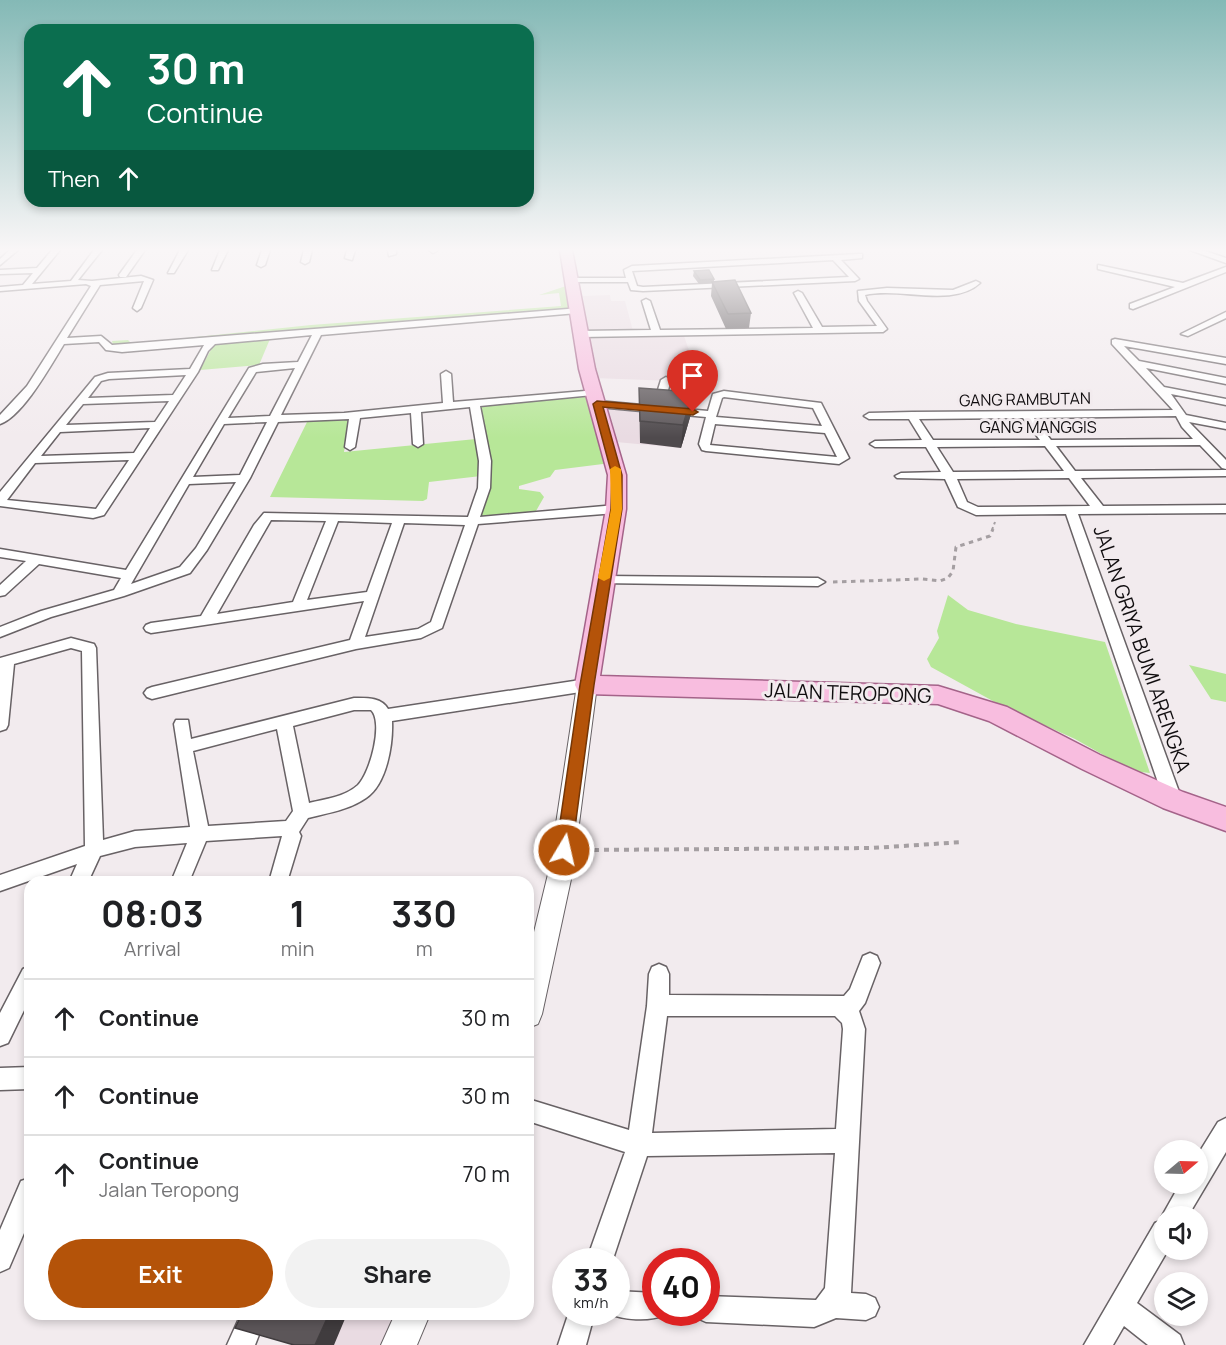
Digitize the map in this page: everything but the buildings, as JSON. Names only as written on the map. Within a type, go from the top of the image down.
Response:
[{"type":"main road","points":[[577,313],[595,398],[617,475],[616,509],[587,690]]},
{"type":"main road","name":"JALAN TEROPONG","points":[[587,690],[938,695],[998,714],[1091,762],[1173,800],[1226,819]]},
{"type":"street","points":[[0,421],[17,405],[79,313]]},
{"type":"street","points":[[61,341],[101,339],[106,347],[117,349],[113,354],[208,346],[318,332],[544,313]]},
{"type":"street","points":[[650,313],[656,332]]},
{"type":"street","points":[[809,313],[819,330]]},
{"type":"street","points":[[581,334],[883,328],[872,313]]},
{"type":"street","points":[[1185,334],[1226,315]]},
{"type":"street","points":[[0,632],[46,614],[119,593],[185,570],[201,550],[244,478],[276,419],[318,332]]},
{"type":"street","points":[[1226,361],[1124,342],[1114,343],[1160,389],[1181,415],[1186,425],[1226,466]]},
{"type":"street","points":[[193,372],[104,377],[98,380],[2,497],[1,504],[96,514],[102,510],[193,372],[208,346]]},
{"type":"street","points":[[1133,363],[1226,381]]},
{"type":"street","points":[[119,593],[252,370],[262,367],[301,365]]},
{"type":"street","points":[[446,374],[448,406]]},
{"type":"street","points":[[657,409],[666,380]]},
{"type":"street","points":[[1160,389],[1226,402]]},
{"type":"street","points":[[724,394],[810,402],[819,407],[843,458],[839,461],[710,450],[704,444],[711,417],[717,396],[724,394]]},
{"type":"street","points":[[79,401],[175,398]]},
{"type":"street","points":[[220,421],[356,415],[475,404],[595,398],[711,417],[828,430]]},
{"type":"street","points":[[152,693],[356,644],[421,633],[437,625],[484,488],[485,460],[475,404]]},
{"type":"street","points":[[0,406],[17,405]]},
{"type":"street","points":[[416,409],[418,444]]},
{"type":"street","points":[[1025,413],[1100,511]]},
{"type":"street","name":"GANG RAMBUTAN","points":[[869,416],[1025,413],[1181,415],[1226,426]]},
{"type":"street","points":[[350,447],[356,415]]},
{"type":"street","points":[[912,415],[950,477],[962,504],[976,512],[1226,509]]},
{"type":"street","points":[[56,429],[158,425]]},
{"type":"street","name":"GANG MANGGIS","points":[[875,444],[1205,445],[1226,452]]},
{"type":"street","points":[[32,460],[137,456]]},
{"type":"street","points":[[901,476],[1226,472]]},
{"type":"street","points":[[187,481],[244,478]]},
{"type":"street","points":[[206,620],[264,519],[277,515],[472,521],[616,509]]},
{"type":"street","name":"JALAN GRIYA BUMI ARENGKA","points":[[1071,512],[1173,800]]},
{"type":"street","points":[[298,606],[333,518]]},
{"type":"street","points":[[356,644],[399,520]]},
{"type":"street","points":[[0,553],[130,575]]},
{"type":"street","points":[[0,592],[36,559]]},
{"type":"street","points":[[604,580],[818,582]]},
{"type":"street","points":[[151,628],[374,595]]},
{"type":"street","points":[[0,725],[3,662],[71,643],[89,648],[94,850],[81,876]]},
{"type":"street","points":[[382,716],[587,690],[564,850],[545,948],[534,991]]},
{"type":"street","points":[[184,747],[354,704],[376,706],[382,716],[382,753],[370,784],[353,797],[302,812],[290,831]]},
{"type":"street","points":[[284,723],[302,812]]},
{"type":"street","points":[[182,724],[200,833],[182,876]]},
{"type":"street","points":[[0,883],[94,850],[135,839],[284,828],[290,831],[292,836],[280,876]]},
{"type":"street","points":[[846,1010],[858,996],[870,963]]},
{"type":"street","points":[[604,1248],[639,1145],[658,1005],[659,974]]},
{"type":"street","points":[[0,1035],[24,988]]},
{"type":"street","points":[[658,1005],[840,1005],[851,1017],[854,1029],[850,1112],[845,1141],[838,1292],[825,1310],[802,1315],[720,1310]]},
{"type":"street","points":[[0,1079],[24,1078]]},
{"type":"street","points":[[534,1112],[639,1145],[845,1141]]},
{"type":"street","points":[[1208,1160],[1226,1130]]},
{"type":"street","points":[[0,1259],[24,1204]]},
{"type":"street","points":[[1098,1345],[1154,1249]]},
{"type":"street","points":[[830,1304],[866,1307]]},
{"type":"street","points":[[1120,1306],[1170,1345]]},
{"type":"street","points":[[241,1345],[251,1320]]},
{"type":"street","points":[[399,1345],[409,1320]]},
{"type":"street","points":[[572,1345],[578,1326]]},
{"type":"path","points":[[818,582],[922,579],[940,581],[948,578],[953,571],[956,547],[993,533],[995,523],[993,512]]},
{"type":"path","points":[[564,850],[872,848],[963,842]]},
{"type":"shaded area","points":[[585,313],[628,313],[633,331],[587,333]]},
{"type":"shaded area","points":[[683,333],[700,382],[594,378],[586,337]]},
{"type":"shaded area","points":[[605,407],[691,414],[681,448],[616,442]]},
{"type":"shaded area","points":[[270,1320],[393,1320],[381,1345],[292,1345]]},
{"type":"green space","points":[[472,313],[522,313],[113,345],[112,341],[148,342],[311,325]]},
{"type":"green space","points":[[270,339],[259,365],[200,370],[214,344]]},
{"type":"green space","points":[[586,397],[592,403],[611,463],[555,470],[550,477],[519,486],[519,489],[540,492],[544,497],[536,511],[476,518],[481,502],[479,406]]},
{"type":"green space","points":[[350,417],[344,452],[476,439],[481,476],[429,482],[427,499],[423,501],[270,497],[308,420]]},
{"type":"green space","points":[[948,595],[968,610],[1016,624],[1105,642],[1150,773],[1132,771],[1075,739],[1002,706],[931,667],[927,659],[939,638],[937,631]]},
{"type":"green space","points":[[1189,665],[1226,674],[1226,702],[1211,699]]},
{"type":"slow traffic","points":[[604,578],[616,509],[617,475],[615,469]]},
{"type":"route","points":[[564,850],[587,685],[616,509],[617,475],[597,404],[693,412]]}]
